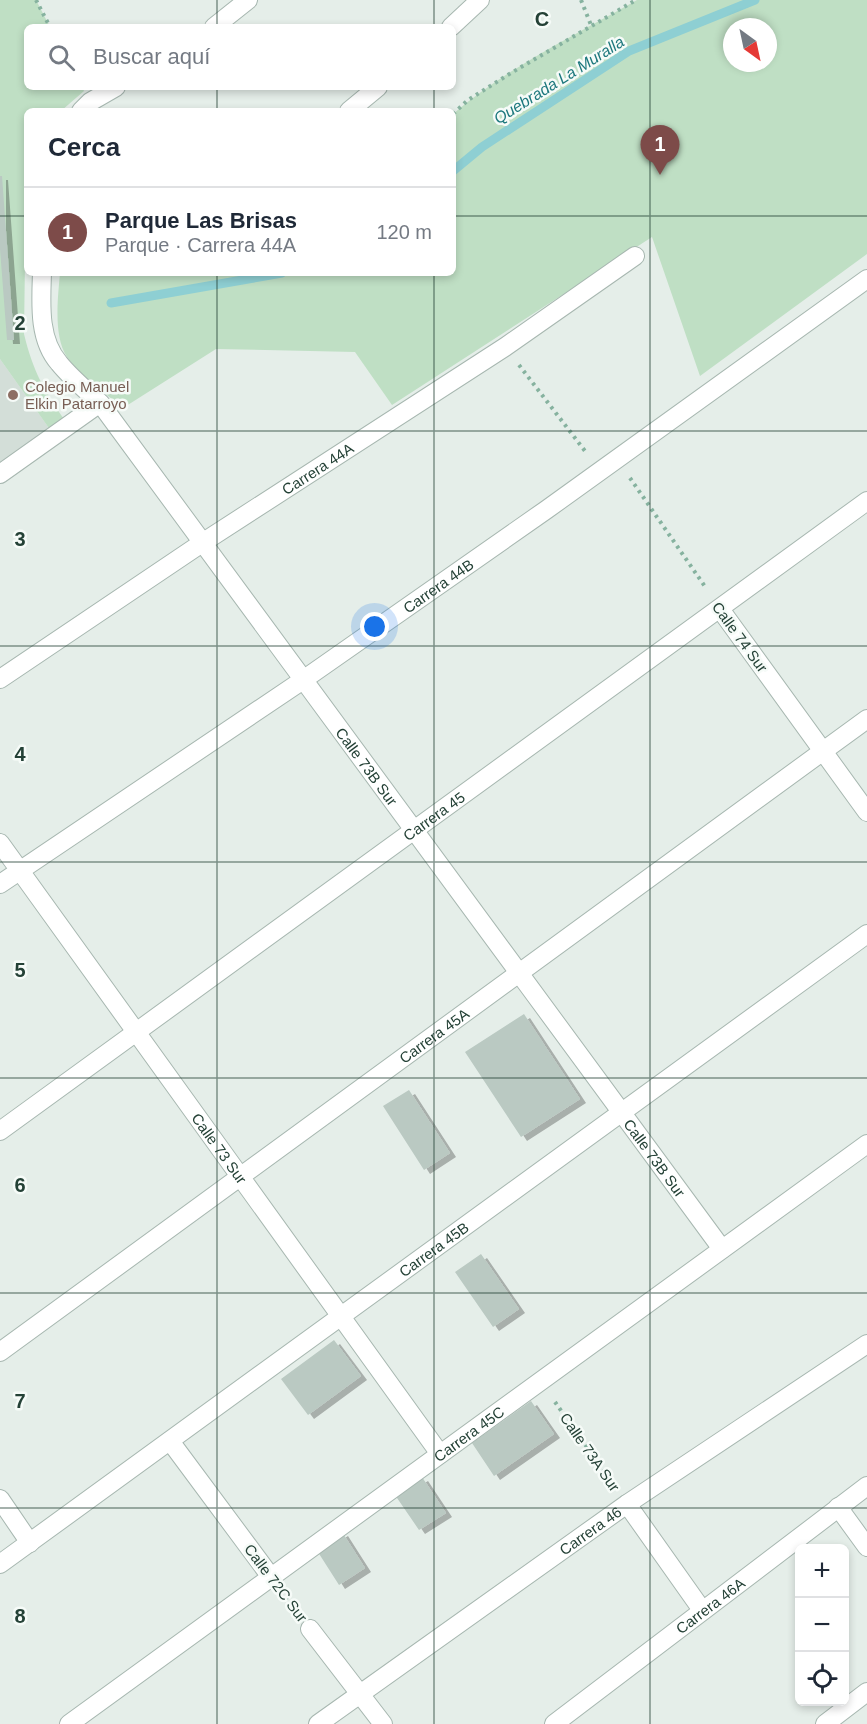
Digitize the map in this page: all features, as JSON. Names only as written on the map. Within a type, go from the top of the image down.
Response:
[{"type":"street","points":[[218,24],[248,0]]},
{"type":"street","points":[[454,24],[480,0]]},
{"type":"street","points":[[85,106],[111,90]]},
{"type":"street","points":[[353,108],[374,90]]},
{"type":"street","name":"Carrera 44A","points":[[0,679],[202,543],[505,347],[635,256]]},
{"type":"street","name":"Calle 73B Sur","points":[[42,276],[42,323],[57,362],[99,403],[722,1250]]},
{"type":"street","name":"Carrera 44B","points":[[0,884],[303,680],[617,459],[867,279]]},
{"type":"street","points":[[0,474],[99,403]]},
{"type":"street","name":"Carrera 45","points":[[0,1131],[867,501]]},
{"type":"street","name":"Calle 74 Sur","points":[[720,609],[867,812]]},
{"type":"street","name":"Carrera 45A","points":[[0,1352],[867,719]]},
{"type":"street","name":"Calle 73 Sur","points":[[0,843],[440,1454]]},
{"type":"street","name":"Carrera 45B","points":[[0,1564],[867,934]]},
{"type":"street","name":"Carrera 45C","points":[[69,1724],[867,1144]]},
{"type":"street","name":"Carrera 46","points":[[318,1724],[627,1504],[867,1344]]},
{"type":"street","name":"Calle 72C Sur","points":[[170,1441],[271,1577]]},
{"type":"street","name":"Carrera 46A","points":[[554,1724],[867,1485]]},
{"type":"street","points":[[0,1499],[30,1543]]},
{"type":"street","name":"Calle 73A Sur","points":[[627,1504],[702,1610]]},
{"type":"street","points":[[838,1507],[867,1546]]},
{"type":"street","name":"Calle 72C Sur","points":[[310,1629],[383,1724]]},
{"type":"street","points":[[825,1724],[867,1692]]},
{"type":"path","points":[[36,0],[48,24]]},
{"type":"path","points":[[581,0],[591,25]]},
{"type":"path","points":[[456,111],[468,100],[511,73],[636,0]]},
{"type":"path","points":[[505,347],[600,471]]},
{"type":"path","name":"Calle 74 Sur","points":[[617,459],[720,609]]},
{"type":"path","name":"Calle 73A Sur","points":[[541,1381],[627,1504]]},
{"type":"path","name":"Calle 72C Sur","points":[[271,1577],[310,1629]]},
{"type":"shaded area","name":"Colegio Manuel Elkin Patarroyo","points":[[0,359],[51,431],[0,467]]},
{"type":"green space","points":[[0,0],[36,0],[48,24],[24,24],[24,90],[84,91],[64,108],[24,108],[24,334],[40,380],[66,422],[51,431],[0,359]]},
{"type":"green space","points":[[637,0],[867,0],[867,254],[700,376],[652,237],[392,405],[355,352],[216,349],[123,408],[86,378],[67,357],[58,328],[60,276],[456,276],[456,112],[518,67]]},
{"type":"building","points":[[0,176],[2,176],[14,340],[7,340],[0,249]]},
{"type":"building","points":[[524,1014],[580,1099],[521,1137],[465,1052]]},
{"type":"building","points":[[409,1090],[450,1153],[424,1170],[383,1106]]},
{"type":"building","points":[[481,1254],[519,1309],[493,1327],[455,1272]]},
{"type":"building","points":[[334,1340],[361,1376],[308,1415],[281,1379]]},
{"type":"building","points":[[531,1401],[554,1434],[494,1476],[472,1443]]},
{"type":"building","points":[[422,1477],[446,1513],[419,1530],[395,1495]]},
{"type":"building","points":[[342,1532],[365,1568],[339,1585],[316,1549]]},
{"type":"waterway","name":"Quebrada La Muralla","points":[[456,169],[482,147],[629,51],[755,0]]},
{"type":"waterway","name":"Quebrada La Muralla","points":[[111,303],[265,276]]},
{"type":"place","name":"Parque Las Brisas","points":[[660,175]]},
{"type":"place","name":"Colegio Manuel Elkin Patarroyo","points":[[13,395]]}]
